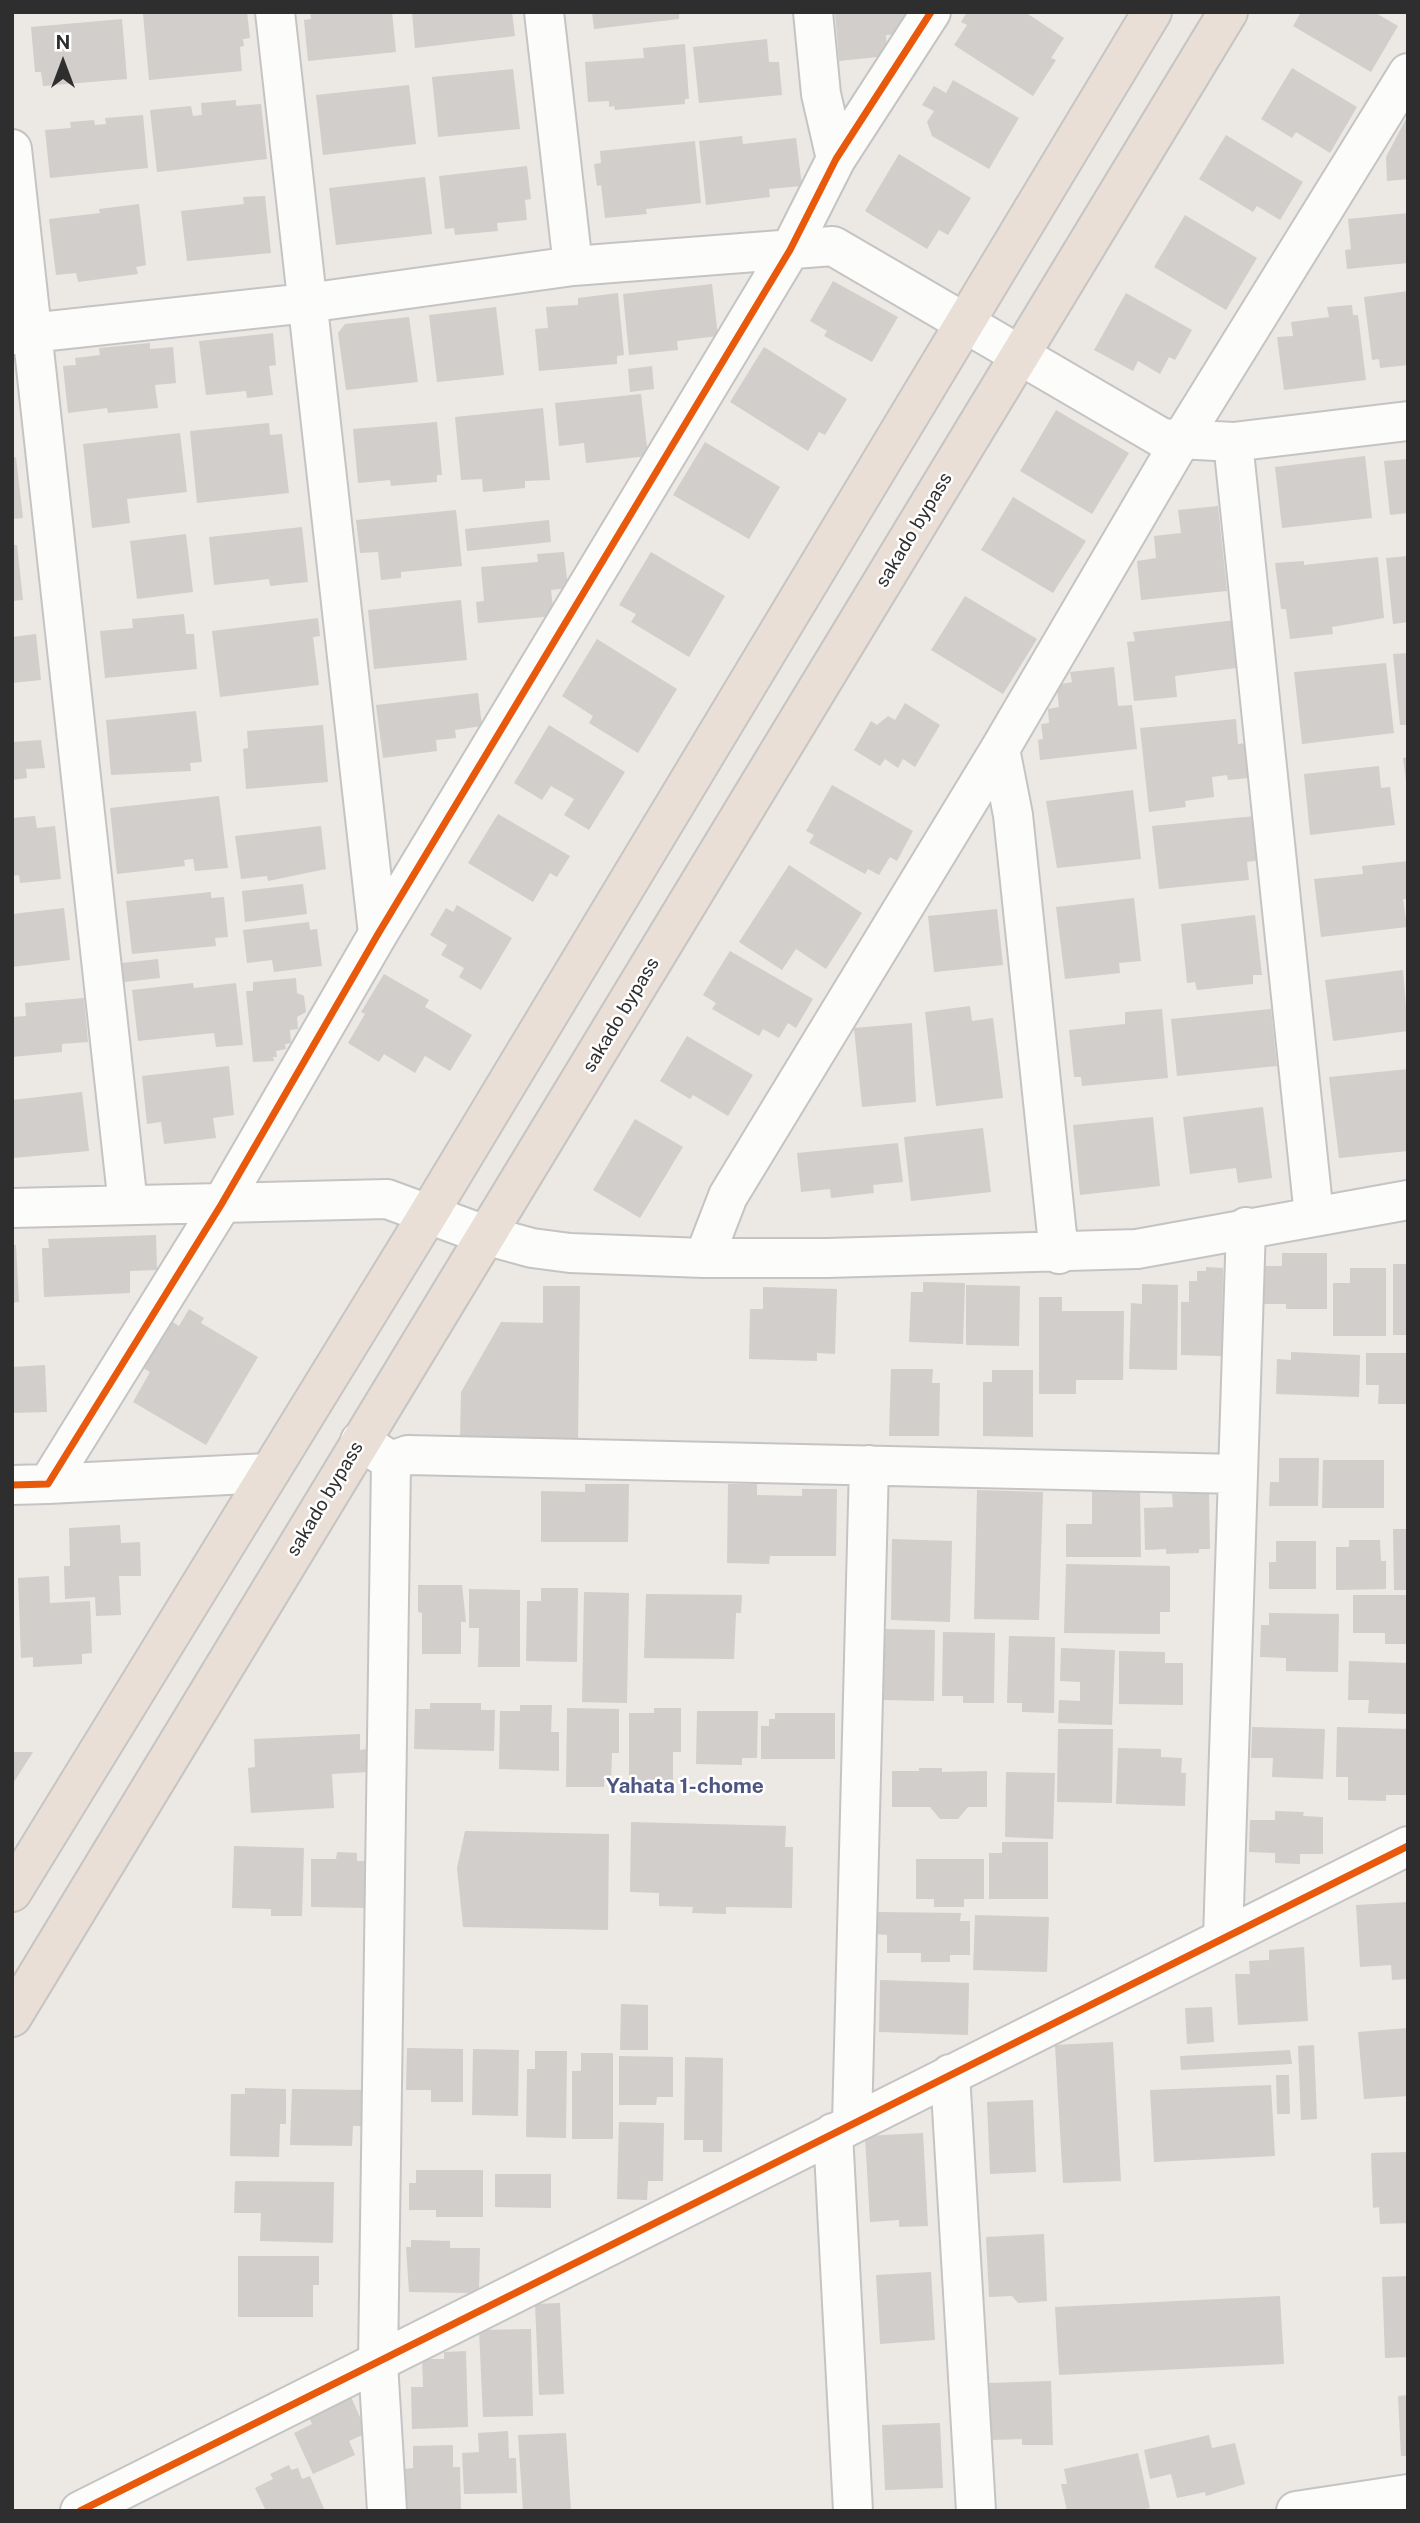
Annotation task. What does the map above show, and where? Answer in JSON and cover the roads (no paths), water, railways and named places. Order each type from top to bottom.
[{"type":"highway","points":[[12,1892],[429,1213],[1152,12]]},
{"type":"highway","name":"sakado bypass","points":[[12,2017],[1228,12]]},
{"type":"street","points":[[275,12],[378,934]]},
{"type":"street","points":[[544,12],[573,266]]},
{"type":"street","points":[[813,12],[821,94],[836,159]]},
{"type":"street","points":[[30,1484],[221,1205],[378,934],[790,250],[836,159],[931,12]]},
{"type":"street","points":[[704,1258],[728,1196],[1000,749],[1181,440],[1408,73]]},
{"type":"street","points":[[12,149],[22,333],[128,1205]]},
{"type":"street","points":[[22,333],[307,303],[573,266],[833,246],[1162,438],[1233,442],[1408,421]]},
{"type":"street","points":[[1233,442],[1314,1216]]},
{"type":"street","points":[[1000,749],[1013,815],[1059,1254]]},
{"type":"street","points":[[12,1208],[387,1199],[488,1236],[532,1248],[570,1253],[704,1258],[1059,1254],[1137,1249],[1246,1227],[1408,1200]]},
{"type":"street","points":[[1223,1938],[1246,1227]]},
{"type":"street","points":[[360,1441],[391,1461]]},
{"type":"street","points":[[391,1461],[408,1455],[1238,1474]]},
{"type":"street","points":[[387,2511],[379,2363],[391,1461]]},
{"type":"street","points":[[853,2511],[843,2128],[869,1465]]},
{"type":"street","points":[[30,1484],[268,1473]]},
{"type":"street","points":[[80,2511],[1408,1846]]},
{"type":"street","points":[[950,2074],[976,2511]]},
{"type":"street","points":[[1296,2511],[1408,2494]]},
{"type":"district","name":"Yahata 1-chome","points":[[685,1787]]}]
